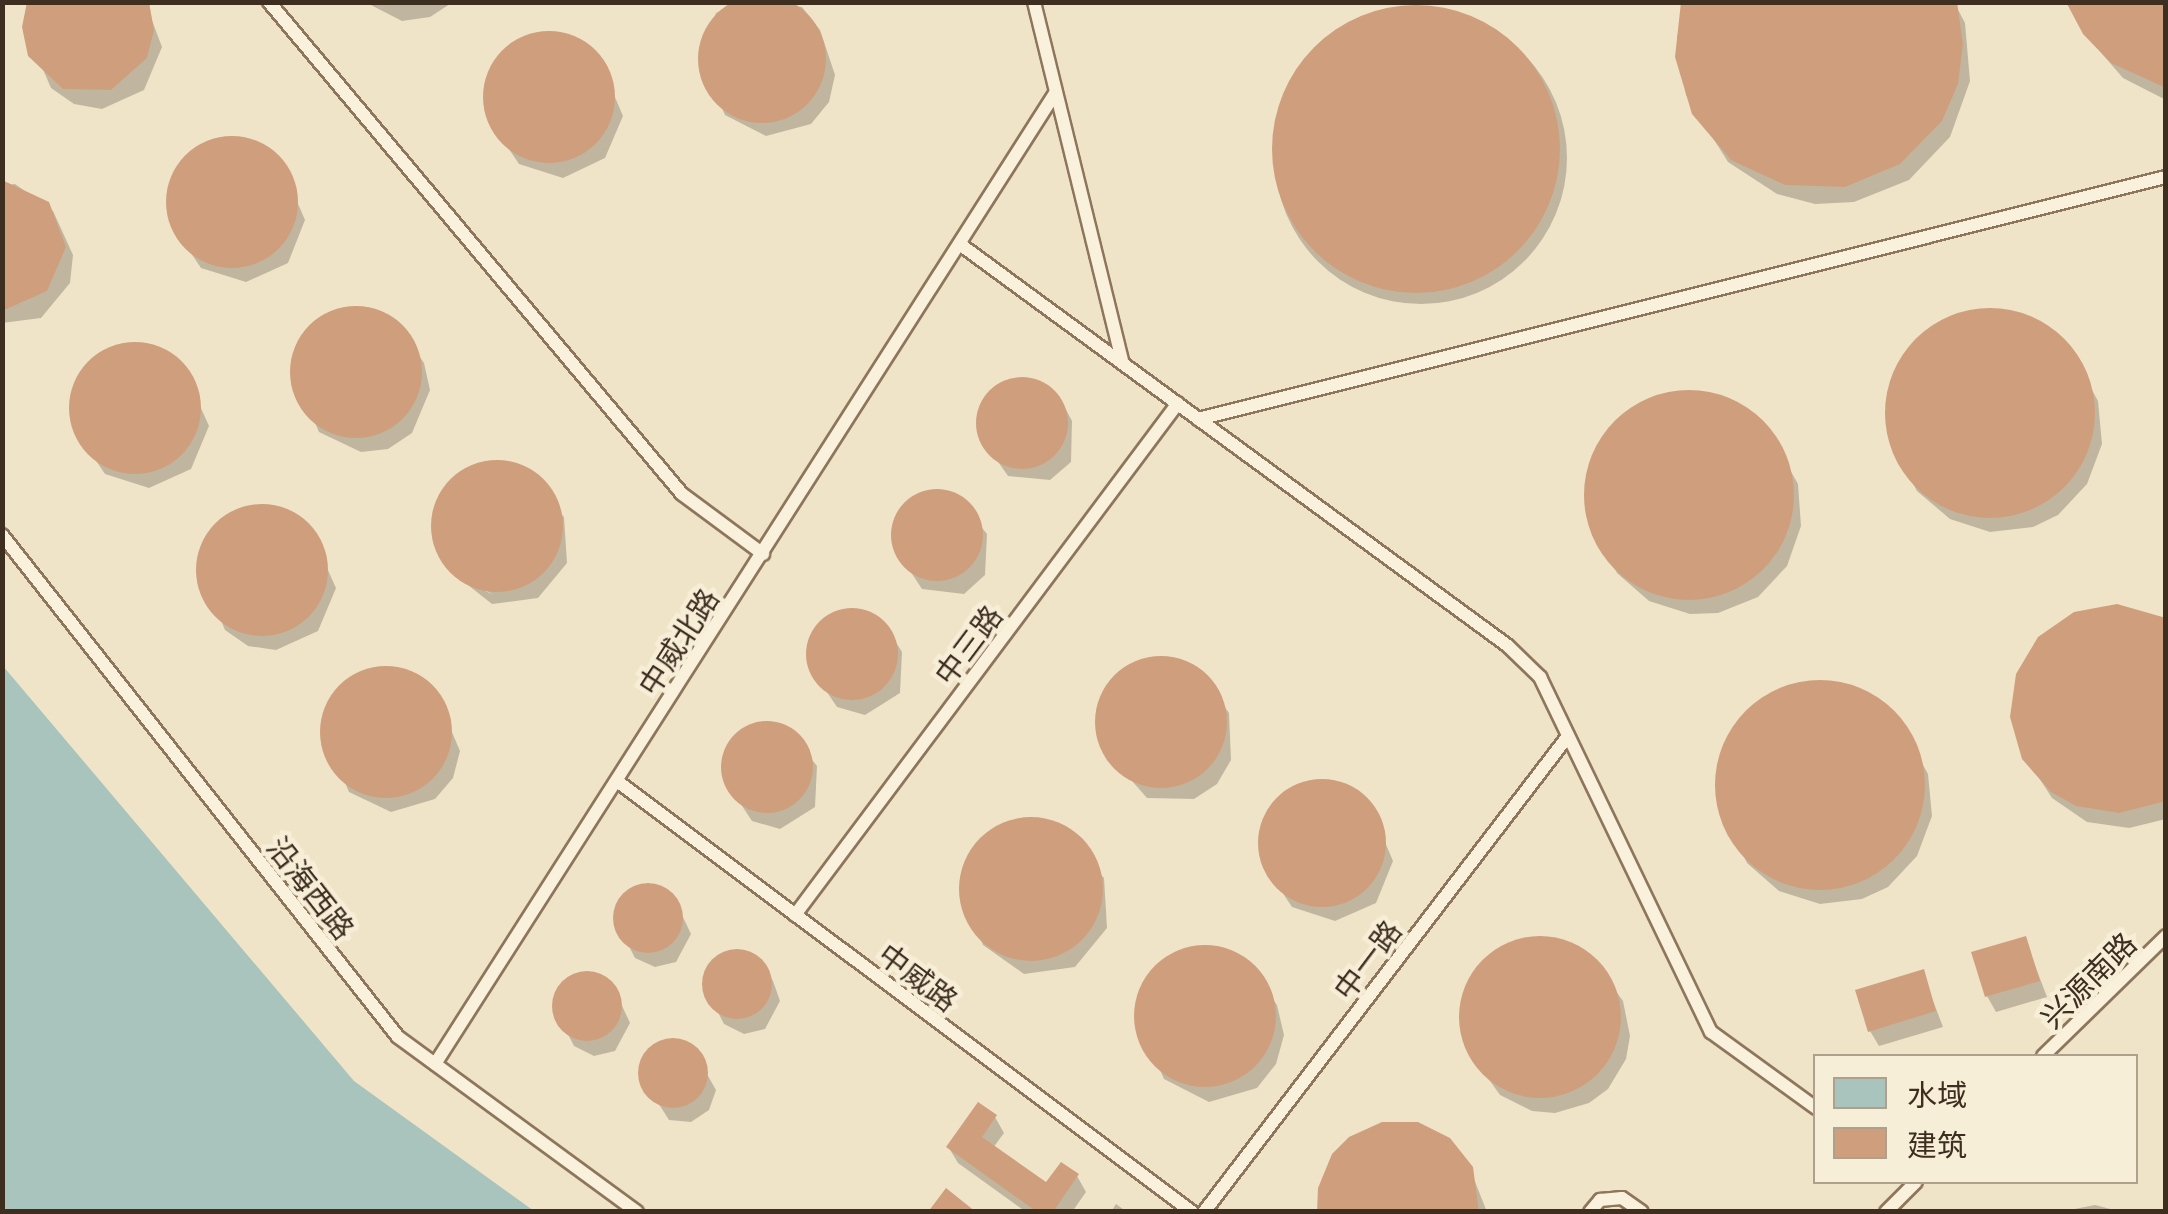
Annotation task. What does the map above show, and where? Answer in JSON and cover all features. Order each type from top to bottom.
[{"type":"lane","points":[[269,2],[682,494],[763,554]]},
{"type":"lane","points":[[1034,2],[1123,363]]},
{"type":"lane","name":"中威北路","points":[[435,1064],[962,245],[1056,92]]},
{"type":"lane","points":[[1198,418],[2166,177]]},
{"type":"lane","points":[[962,245],[1508,646],[1540,677],[1711,1032],[1813,1106]]},
{"type":"lane","name":"中三路","points":[[796,914],[1178,403]]},
{"type":"lane","name":"沿海西路","points":[[2,534],[398,1038],[637,1212]]},
{"type":"lane","name":"中一路","points":[[1204,1212],[1568,736]]},
{"type":"lane","name":"中威路","points":[[617,781],[1192,1212]]},
{"type":"lane","name":"兴源南路","points":[[2045,1054],[2166,936]]},
{"type":"lane","points":[[1886,1212],[1914,1184]]},
{"type":"lane","points":[[1590,1212],[1600,1200],[1622,1198],[1642,1212]]},
{"type":"water","points":[[3,666],[354,1081],[534,1211],[3,1211]]},
{"type":"building","points":[[740,-1],[784,-1],[798,6],[815,23],[825,46],[825,72],[815,95],[798,112],[775,122],[749,122],[726,112],[709,95],[699,72],[699,46],[709,23],[726,6]]},
{"type":"building","points":[[27,2],[149,2],[154,30],[147,58],[111,90],[63,89],[28,56],[22,27]]},
{"type":"building","points":[[1681,2],[1957,2],[1963,44],[1958,84],[1942,121],[1900,164],[1845,187],[1785,185],[1731,160],[1692,114],[1675,57]]},
{"type":"building","points":[[2066,2],[2166,2],[2166,88],[2111,63],[2083,34]]},
{"type":"building","points":[[1416,5],[1471,16],[1518,47],[1549,94],[1560,149],[1549,204],[1518,251],[1471,282],[1416,293],[1361,282],[1314,251],[1283,204],[1272,149],[1283,94],[1314,47],[1361,16]]},
{"type":"building","points":[[549,31],[574,36],[595,51],[610,72],[615,97],[610,122],[595,143],[574,158],[549,163],[524,158],[503,143],[488,122],[483,97],[488,72],[503,51],[524,36]]},
{"type":"building","points":[[232,136],[257,141],[278,156],[293,177],[298,202],[293,227],[278,248],[257,263],[232,268],[207,263],[186,248],[171,227],[166,202],[171,177],[186,156],[207,141]]},
{"type":"building","points":[[2,180],[49,202],[66,247],[47,291],[2,311]]},
{"type":"building","points":[[356,306],[381,311],[402,326],[417,347],[422,372],[417,397],[402,418],[381,433],[356,438],[331,433],[310,418],[295,397],[290,372],[295,347],[310,326],[331,311]]},
{"type":"building","points":[[1990,308],[2030,316],[2064,339],[2087,373],[2095,413],[2087,453],[2064,487],[2030,510],[1990,518],[1950,510],[1916,487],[1893,453],[1885,413],[1893,373],[1916,339],[1950,316]]},
{"type":"building","points":[[135,342],[160,347],[181,362],[196,383],[201,408],[196,433],[181,454],[160,469],[135,474],[110,469],[89,454],[74,433],[69,408],[74,383],[89,362],[110,347]]},
{"type":"building","points":[[1022,377],[1040,380],[1055,390],[1065,405],[1065,441],[1055,456],[1040,466],[1022,469],[1004,466],[989,456],[979,441],[976,423],[979,405],[989,390],[1004,380]]},
{"type":"building","points":[[1689,390],[1729,398],[1763,421],[1786,455],[1794,495],[1786,535],[1763,569],[1729,592],[1689,600],[1649,592],[1615,569],[1592,535],[1584,495],[1592,455],[1615,421],[1649,398]]},
{"type":"building","points":[[497,460],[522,465],[543,480],[558,501],[563,526],[558,551],[543,572],[522,587],[497,592],[472,587],[451,572],[436,551],[431,526],[436,501],[451,480],[472,465]]},
{"type":"building","points":[[937,489],[955,492],[970,502],[980,517],[980,553],[970,568],[955,578],[937,581],[919,578],[904,568],[894,553],[891,535],[894,517],[904,502],[919,492]]},
{"type":"building","points":[[262,504],[287,509],[308,524],[323,545],[328,570],[323,595],[308,616],[287,631],[262,636],[237,631],[216,616],[201,595],[196,570],[201,545],[216,524],[237,509]]},
{"type":"building","points":[[2117,604],[2166,618],[2166,801],[2119,813],[2076,806],[2051,792],[2022,759],[2010,717],[2016,674],[2038,637],[2074,612]]},
{"type":"building","points":[[852,608],[870,611],[885,621],[895,636],[895,672],[885,687],[870,697],[852,700],[834,697],[819,687],[809,672],[806,654],[809,636],[819,621],[834,611]]},
{"type":"building","points":[[1161,656],[1186,661],[1207,676],[1222,697],[1227,722],[1222,747],[1207,768],[1186,783],[1161,788],[1136,783],[1115,768],[1100,747],[1095,722],[1100,697],[1115,676],[1136,661]]},
{"type":"building","points":[[386,666],[411,671],[432,686],[447,707],[452,732],[447,757],[432,778],[411,793],[386,798],[361,793],[340,778],[325,757],[320,732],[325,707],[340,686],[361,671]]},
{"type":"building","points":[[1820,680],[1860,688],[1894,711],[1917,745],[1925,785],[1917,825],[1894,859],[1860,882],[1820,890],[1780,882],[1746,859],[1723,825],[1715,785],[1723,745],[1746,711],[1780,688]]},
{"type":"building","points":[[767,721],[785,724],[800,734],[810,749],[810,785],[800,800],[785,810],[767,813],[749,810],[734,800],[724,785],[721,767],[724,749],[734,734],[749,724]]},
{"type":"building","points":[[1322,779],[1346,784],[1367,798],[1381,819],[1386,843],[1381,867],[1367,888],[1346,902],[1322,907],[1298,902],[1277,888],[1263,867],[1258,843],[1263,819],[1277,798],[1298,784]]},
{"type":"building","points":[[1031,817],[1058,823],[1082,838],[1097,862],[1103,889],[1097,916],[1082,940],[1058,955],[1031,961],[1004,955],[980,940],[965,916],[959,889],[965,862],[980,838],[1004,823]]},
{"type":"building","points":[[648,883],[673,893],[683,918],[673,943],[648,953],[623,943],[613,918],[623,893]]},
{"type":"building","points":[[1540,936],[1571,942],[1598,959],[1615,986],[1621,1017],[1615,1048],[1598,1075],[1571,1092],[1540,1098],[1509,1092],[1482,1075],[1465,1048],[1459,1017],[1465,986],[1482,959],[1509,942]]},
{"type":"building","points":[[2026,936],[2040,981],[1985,997],[1971,952]]},
{"type":"building","points":[[1205,945],[1232,951],[1255,966],[1270,989],[1276,1016],[1270,1043],[1255,1066],[1232,1081],[1205,1087],[1178,1081],[1155,1066],[1140,1043],[1134,1016],[1140,989],[1155,966],[1178,951]]},
{"type":"building","points":[[737,949],[762,959],[772,984],[762,1009],[737,1019],[712,1009],[702,984],[712,959]]},
{"type":"building","points":[[1924,969],[1936,1011],[1868,1032],[1855,990]]},
{"type":"building","points":[[587,971],[612,981],[622,1006],[612,1031],[587,1041],[562,1031],[552,1006],[562,981]]},
{"type":"building","points":[[673,1038],[698,1048],[708,1073],[698,1098],[673,1108],[648,1098],[638,1073],[648,1048]]},
{"type":"building","points":[[978,1102],[997,1115],[982,1137],[1046,1182],[1061,1162],[1079,1174],[1053,1212],[1037,1212],[946,1147]]},
{"type":"building","points":[[1382,1122],[1418,1122],[1450,1138],[1473,1167],[1479,1212],[1317,1212],[1318,1188],[1332,1154],[1349,1137]]},
{"type":"building","points":[[946,1188],[976,1212],[928,1212]]}]
